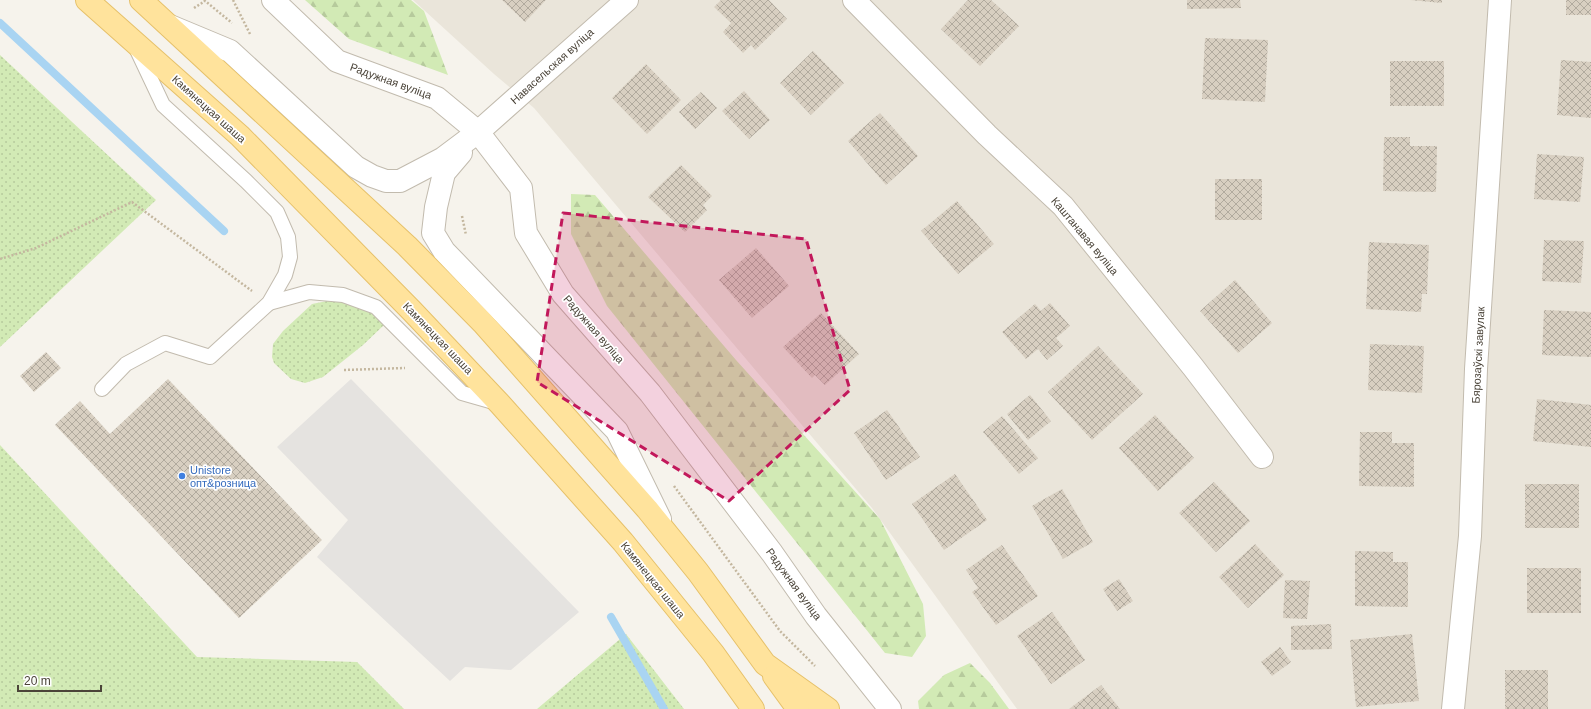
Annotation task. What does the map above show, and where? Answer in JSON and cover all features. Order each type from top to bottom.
[{"type":"main road","name":"Камянецкая шаша","points":[[87,0],[240,136],[412,311],[500,404],[623,542],[713,653],[753,709]]},
{"type":"main road","points":[[141,0],[407,246],[483,323],[667,533],[698,572],[798,709]]},
{"type":"main road","points":[[765,664],[828,709]]},
{"type":"street","name":"Радужная вуліца","points":[[273,0],[338,61],[437,98],[478,132],[521,188],[526,233],[563,294],[650,394],[767,547],[816,616],[890,709]]},
{"type":"street","name":"Навасельская вуліца","points":[[478,132],[627,0]]},
{"type":"street","name":"Каштанавая вуліца","points":[[854,0],[987,135],[1063,206],[1193,367],[1262,457]]},
{"type":"street","name":"Бярозаўскі завулак","points":[[1453,709],[1470,536],[1476,369],[1500,0]]},
{"type":"street","points":[[167,25],[230,50],[356,166],[372,176],[386,181],[400,181],[442,159],[478,132]]},
{"type":"street","points":[[478,132],[444,174],[436,207],[433,233],[444,251],[617,431],[667,533]]},
{"type":"lane","points":[[102,389],[126,364],[165,343],[210,357],[269,303],[285,275],[290,257],[288,237],[277,212],[246,181],[163,105],[133,41]]},
{"type":"lane","points":[[269,303],[309,292],[343,295],[376,307],[462,393],[500,404]]},
{"type":"path","points":[[204,0],[235,26]]},
{"type":"path","points":[[248,36],[254,41]]},
{"type":"path","points":[[0,259],[36,248],[132,202],[269,303]]},
{"type":"path","points":[[344,370],[407,368]]},
{"type":"highlighted area","points":[[563,213],[806,239],[850,390],[729,501],[537,382]]},
{"type":"shaded area","points":[[413,0],[1591,0],[1591,709],[1017,709],[872,508],[534,108],[494,74]]},
{"type":"shaded area","points":[[351,379],[579,612],[511,670],[465,667],[450,681],[317,557],[348,520],[277,447]]},
{"type":"green space","points":[[305,0],[411,0],[424,11],[448,75],[349,39]]},
{"type":"green space","points":[[0,55],[156,200],[0,347]]},
{"type":"green space","points":[[571,194],[595,195],[736,360],[880,519],[923,604],[926,636],[912,657],[885,653],[607,306],[571,234]]},
{"type":"green space","points":[[332,300],[365,307],[384,325],[363,345],[323,377],[305,383],[291,379],[274,363],[272,357],[273,344],[283,331],[312,304]]},
{"type":"green space","points":[[0,445],[197,657],[357,662],[404,709],[0,709]]},
{"type":"green space","points":[[626,634],[684,709],[537,709]]},
{"type":"green space","points":[[970,663],[990,683],[1009,709],[919,709],[918,701],[944,675]]},
{"type":"building","points":[[502,0],[546,0],[525,22]]},
{"type":"building","points":[[721,0],[769,0],[787,19],[755,50],[751,45],[743,53],[723,32],[731,23],[714,7]]},
{"type":"building","points":[[968,0],[991,0],[1019,26],[980,66],[941,29]]},
{"type":"building","points":[[1187,0],[1240,0],[1241,8],[1187,9]]},
{"type":"building","points":[[1410,0],[1442,0],[1442,3]]},
{"type":"building","points":[[1566,0],[1591,0],[1591,15],[1566,15]]},
{"type":"building","points":[[1205,38],[1268,40],[1265,102],[1202,99]]},
{"type":"building","points":[[813,51],[844,83],[811,115],[780,83]]},
{"type":"building","points":[[1561,60],[1591,62],[1591,118],[1557,115]]},
{"type":"building","points":[[1390,61],[1444,61],[1444,106],[1390,106]]},
{"type":"building","points":[[646,64],[681,100],[647,134],[612,98]]},
{"type":"building","points":[[744,91],[770,120],[749,139],[722,111]]},
{"type":"building","points":[[701,92],[717,108],[695,129],[679,112]]},
{"type":"building","points":[[880,113],[918,156],[886,185],[848,141]]},
{"type":"building","points":[[1384,137],[1410,137],[1410,146],[1437,146],[1436,192],[1383,191]]},
{"type":"building","points":[[1537,154],[1584,157],[1580,202],[1534,199]]},
{"type":"building","points":[[681,165],[712,196],[703,205],[707,210],[685,232],[648,197]]},
{"type":"building","points":[[1215,179],[1262,179],[1262,220],[1215,220]]},
{"type":"building","points":[[957,201],[994,244],[958,274],[921,231]]},
{"type":"building","points":[[1544,240],[1584,241],[1581,283],[1542,281]]},
{"type":"building","points":[[1369,242],[1429,245],[1427,294],[1422,294],[1421,312],[1366,309]]},
{"type":"building","points":[[756,248],[789,286],[752,318],[719,280]]},
{"type":"building","points":[[1235,280],[1272,323],[1238,353],[1200,311]]},
{"type":"building","points":[[1050,303],[1070,326],[1056,338],[1063,346],[1047,360],[1038,349],[1026,359],[1002,332],[1035,304],[1041,311]]},
{"type":"building","points":[[1544,310],[1591,312],[1591,357],[1542,355]]},
{"type":"building","points":[[821,313],[859,354],[825,385],[815,375],[812,378],[783,347]]},
{"type":"building","points":[[1370,344],[1424,346],[1422,393],[1368,390]]},
{"type":"building","points":[[1098,346],[1143,394],[1092,440],[1048,392]]},
{"type":"building","points":[[46,352],[61,368],[34,392],[20,376]]},
{"type":"building","name":"Unistore опт&розница","points":[[168,379],[322,540],[239,618],[55,425],[80,401],[110,434]]},
{"type":"building","points":[[1030,395],[1051,421],[1028,440],[1007,414]]},
{"type":"building","points":[[1537,399],[1591,405],[1591,447],[1533,441]]},
{"type":"building","points":[[887,410],[920,457],[886,480],[854,433]]},
{"type":"building","points":[[1155,415],[1194,458],[1158,491],[1119,448]]},
{"type":"building","points":[[1002,416],[1038,458],[1019,474],[983,432]]},
{"type":"building","points":[[1360,432],[1392,432],[1392,443],[1414,443],[1414,487],[1359,486]]},
{"type":"building","points":[[955,474],[987,520],[944,550],[912,504]]},
{"type":"building","points":[[1214,482],[1250,521],[1216,552],[1179,513]]},
{"type":"building","points":[[1525,484],[1579,484],[1579,528],[1525,528]]},
{"type":"building","points":[[1062,489],[1093,542],[1063,559],[1032,506]]},
{"type":"building","points":[[1255,544],[1284,575],[1248,608],[1219,577]]},
{"type":"building","points":[[1002,545],[1038,596],[996,625],[972,592],[978,588],[966,570]]},
{"type":"building","points":[[1355,551],[1393,552],[1393,562],[1408,562],[1408,607],[1355,606]]},
{"type":"building","points":[[1527,568],[1581,568],[1581,613],[1527,613]]},
{"type":"building","points":[[1119,579],[1133,601],[1117,611],[1103,589]]},
{"type":"building","points":[[1285,580],[1310,581],[1307,619],[1283,618]]},
{"type":"building","points":[[1052,612],[1085,660],[1051,684],[1017,636]]},
{"type":"building","points":[[1331,624],[1332,649],[1291,650],[1291,626]]},
{"type":"building","points":[[1412,634],[1419,701],[1356,707],[1350,640]]},
{"type":"building","points":[[1280,647],[1291,662],[1272,676],[1261,662]]},
{"type":"building","points":[[1505,670],[1548,670],[1548,709],[1505,709]]},
{"type":"building","points":[[1101,685],[1120,709],[1069,709]]},
{"type":"waterway","points":[[0,23],[224,231]]},
{"type":"waterway","points":[[611,617],[664,709]]},
{"type":"place","name":"Unistore опт&розница","points":[[182,476]]}]
